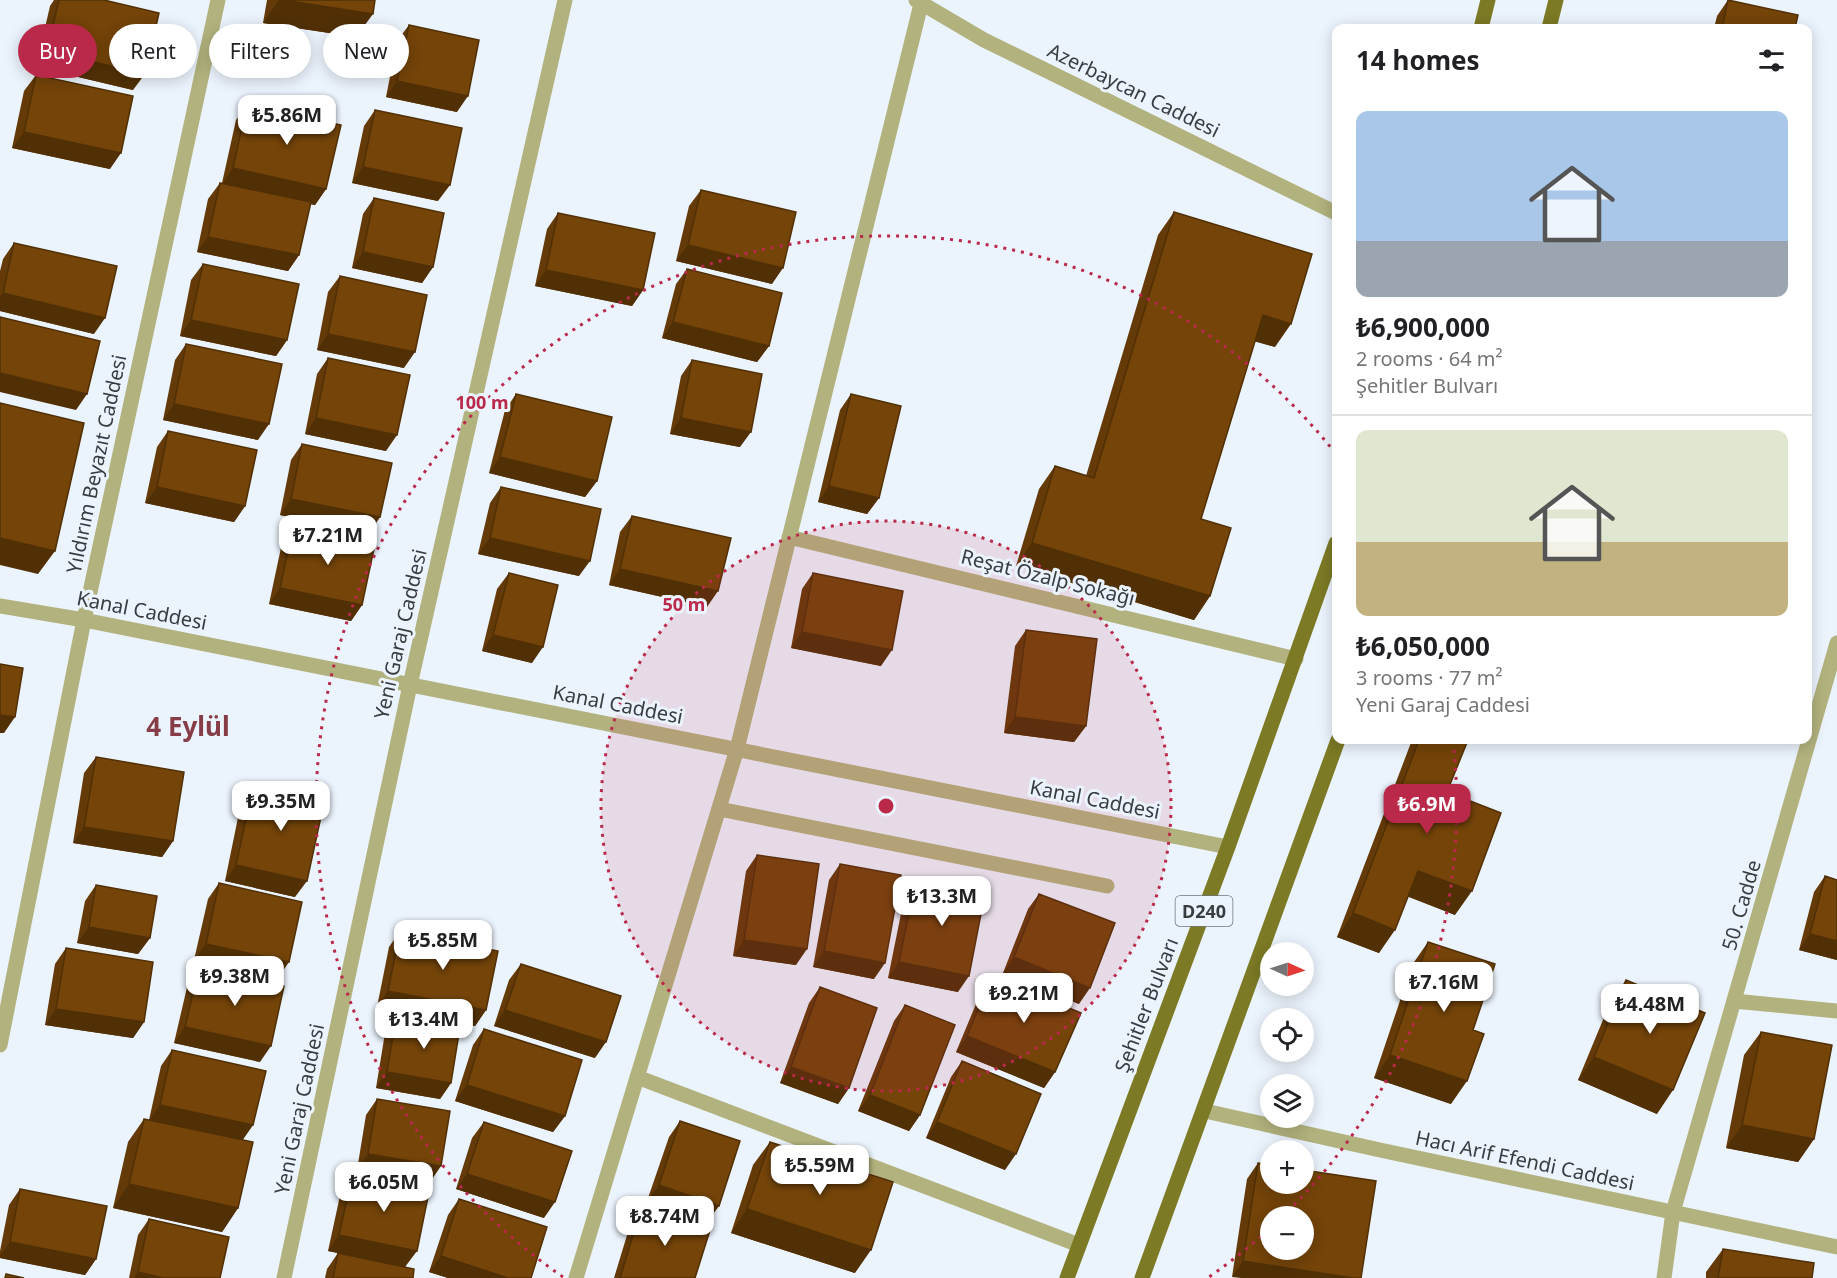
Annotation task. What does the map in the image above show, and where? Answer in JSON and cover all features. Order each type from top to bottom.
[{"type":"main road","points":[[1482,24],[1488,0]]},
{"type":"main road","points":[[1550,24],[1556,0]]},
{"type":"main road","name":"Şehitler Bulvarı","points":[[1067,1278],[1228,847],[1332,554]]},
{"type":"main road","points":[[1143,1278],[1337,744]]},
{"type":"street","name":"Yıldırım Beyazıt Caddesi","points":[[0,1045],[84,620],[218,0]]},
{"type":"street","name":"Yeni Garaj Caddesi","points":[[284,1278],[410,685],[565,0]]},
{"type":"street","name":"Azerbaycan Caddesi","points":[[918,2],[984,40],[1332,211]]},
{"type":"street","points":[[576,1278],[737,749],[918,2]]},
{"type":"street","name":"Reşat Özalp Sokağı","points":[[789,537],[1296,658]]},
{"type":"street","name":"Kanal Caddesi","points":[[0,606],[84,620],[1228,847]]},
{"type":"street","name":"50. Cadde","points":[[1812,718],[1837,643]]},
{"type":"street","name":"50. Cadde","points":[[1664,1278],[1673,1212],[1805,744]]},
{"type":"street","points":[[719,809],[1107,886]]},
{"type":"street","points":[[1734,1001],[1837,1011]]},
{"type":"street","points":[[638,1077],[1079,1245]]},
{"type":"street","name":"Hacı Arif Efendi Caddesi","points":[[1205,1111],[1837,1246]]},
{"type":"building","points":[[59,0],[104,0],[159,13],[156,24],[109,24],[109,66],[97,63],[97,24],[53,24]]},
{"type":"building","points":[[283,0],[375,0],[373,14]]},
{"type":"building","points":[[1728,0],[1798,15],[1796,24],[1723,24]]},
{"type":"building","points":[[409,25],[479,40],[468,96],[397,81],[398,78],[409,78]]},
{"type":"building","points":[[35,78],[50,78],[133,96],[121,153],[24,132]]},
{"type":"building","points":[[247,104],[341,125],[326,189],[233,168]]},
{"type":"building","points":[[375,110],[462,128],[450,185],[363,167]]},
{"type":"building","points":[[220,183],[311,202],[299,255],[208,237]]},
{"type":"building","points":[[701,190],[796,212],[783,268],[688,245]]},
{"type":"building","points":[[374,198],[444,213],[433,267],[363,252]]},
{"type":"building","points":[[1174,212],[1312,254],[1291,324],[1263,315],[1201,519],[1231,528],[1210,596],[1032,543],[1055,466],[1094,478]]},
{"type":"building","points":[[558,213],[655,233],[643,290],[546,270]]},
{"type":"building","points":[[14,243],[117,266],[105,318],[3,293]]},
{"type":"building","points":[[203,264],[299,284],[287,340],[191,320]]},
{"type":"building","points":[[687,269],[782,293],[769,346],[673,322]]},
{"type":"building","points":[[340,276],[427,295],[415,352],[328,334]]},
{"type":"building","points":[[0,317],[100,341],[87,394],[0,373]]},
{"type":"building","points":[[186,344],[282,364],[269,424],[174,404]]},
{"type":"building","points":[[328,358],[410,375],[397,435],[316,418]]},
{"type":"building","points":[[692,360],[762,374],[751,432],[681,418]]},
{"type":"building","points":[[516,394],[612,417],[597,481],[500,457]]},
{"type":"building","points":[[851,394],[901,406],[879,498],[829,486]]},
{"type":"building","points":[[0,403],[84,423],[55,551],[0,538]]},
{"type":"building","points":[[168,431],[257,450],[245,506],[157,487]]},
{"type":"building","points":[[302,444],[392,463],[380,517],[291,499]]},
{"type":"building","points":[[501,487],[601,509],[590,561],[490,538]]},
{"type":"building","points":[[632,516],[731,538],[718,591],[620,569]]},
{"type":"building","points":[[293,527],[375,544],[362,605],[280,588]]},
{"type":"building","points":[[509,573],[558,585],[543,647],[493,635]]},
{"type":"building","points":[[813,573],[903,591],[892,650],[802,632]]},
{"type":"building","points":[[1026,630],[1097,639],[1086,726],[1015,717]]},
{"type":"building","points":[[0,664],[23,668],[15,717],[0,715]]},
{"type":"building","points":[[1417,744],[1466,744],[1447,792],[1501,813],[1472,891],[1418,871],[1395,930],[1353,913]]},
{"type":"building","points":[[96,757],[184,772],[173,841],[84,827]]},
{"type":"building","points":[[254,782],[325,798],[307,881],[236,865]]},
{"type":"building","points":[[757,855],[819,864],[807,949],[744,940]]},
{"type":"building","points":[[840,864],[901,875],[885,963],[824,951]]},
{"type":"building","points":[[1825,876],[1837,880],[1837,941],[1810,934]]},
{"type":"building","points":[[916,878],[985,893],[969,976],[899,962]]},
{"type":"building","points":[[219,883],[302,902],[289,962],[206,944]]},
{"type":"building","points":[[96,885],[157,896],[150,938],[89,927]]},
{"type":"building","points":[[1039,894],[1115,923],[1090,988],[1014,957]]},
{"type":"building","points":[[400,931],[498,951],[486,1010],[388,991]]},
{"type":"building","points":[[1428,942],[1495,964],[1473,1030],[1484,1034],[1467,1081],[1390,1055]]},
{"type":"building","points":[[66,948],[153,962],[144,1022],[56,1009]]},
{"type":"building","points":[[521,964],[621,996],[606,1042],[505,1010]]},
{"type":"building","points":[[199,967],[284,986],[271,1046],[185,1027]]},
{"type":"building","points":[[992,976],[1081,1013],[1055,1072],[967,1036]]},
{"type":"building","points":[[1626,980],[1705,1013],[1673,1090],[1594,1057]]},
{"type":"building","points":[[820,987],[877,1008],[849,1088],[791,1067]]},
{"type":"building","points":[[905,1005],[955,1025],[920,1115],[870,1095]]},
{"type":"building","points":[[396,1017],[460,1027],[451,1083],[387,1072]]},
{"type":"building","points":[[484,1029],[582,1060],[565,1116],[467,1085]]},
{"type":"building","points":[[1761,1032],[1832,1045],[1814,1139],[1742,1125]]},
{"type":"building","points":[[172,1050],[266,1071],[253,1125],[160,1105]]},
{"type":"building","points":[[962,1061],[1041,1094],[1016,1154],[937,1122]]},
{"type":"building","points":[[377,1099],[450,1111],[441,1166],[368,1154]]},
{"type":"building","points":[[144,1119],[253,1142],[238,1208],[129,1184]]},
{"type":"building","points":[[680,1121],[740,1141],[719,1206],[659,1185]]},
{"type":"building","points":[[484,1122],[572,1151],[555,1202],[467,1174]]},
{"type":"building","points":[[770,1142],[893,1182],[871,1250],[747,1209]]},
{"type":"building","points":[[1258,1163],[1260,1163],[1260,1194],[1314,1194],[1314,1172],[1376,1181],[1361,1278],[1243,1261]]},
{"type":"building","points":[[352,1175],[429,1192],[417,1251],[339,1235]]},
{"type":"building","points":[[20,1189],[107,1206],[96,1259],[10,1242]]},
{"type":"building","points":[[459,1199],[547,1227],[531,1278],[508,1278],[441,1256]]},
{"type":"building","points":[[642,1206],[711,1227],[695,1278],[620,1278]]},
{"type":"building","points":[[149,1219],[229,1237],[220,1278],[163,1278],[138,1272]]},
{"type":"building","points":[[1723,1249],[1814,1263],[1812,1278],[1718,1278]]},
{"type":"building","points":[[338,1253],[414,1269],[413,1278],[333,1278]]},
{"type":"building","points":[[6,1274],[24,1278],[5,1278]]},
{"type":"district","name":"4 Eylül","points":[[188,726]]}]
